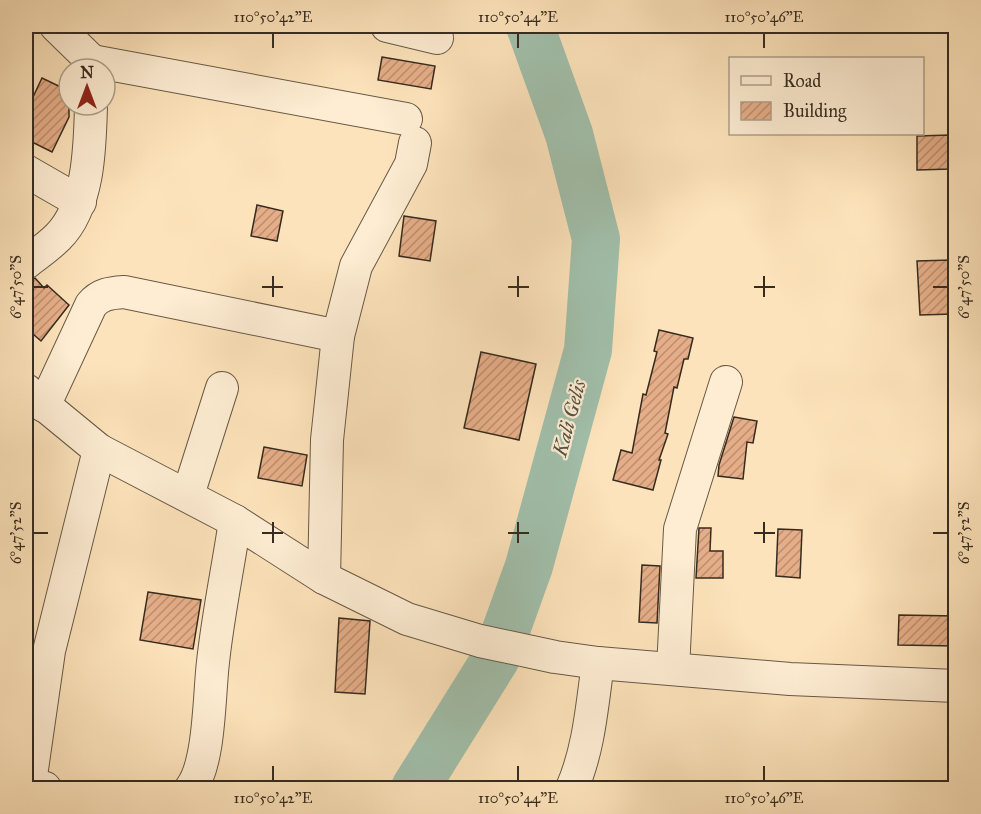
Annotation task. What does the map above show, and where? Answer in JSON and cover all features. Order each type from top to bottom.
[{"type":"street","points":[[56,26],[85,57]]},
{"type":"street","points":[[387,26],[437,38]]},
{"type":"street","points":[[117,70],[410,131],[411,164],[356,266],[338,336],[327,440],[324,578]]},
{"type":"street","points":[[26,263],[59,236],[80,202],[87,164],[90,117]]},
{"type":"street","points":[[26,171],[80,202]]},
{"type":"street","points":[[338,336],[124,292],[108,293],[97,298],[92,305],[35,398],[99,450],[235,521],[324,578],[407,619],[480,641],[555,657],[598,663],[790,679],[956,686]]},
{"type":"street","points":[[673,669],[680,529],[726,382]]},
{"type":"street","points":[[188,495],[222,388]]},
{"type":"street","points":[[34,787],[49,651],[99,450]]},
{"type":"street","points":[[191,789],[198,775],[204,752],[213,661],[235,521]]},
{"type":"street","points":[[572,789],[581,768],[587,744],[598,663]]},
{"type":"building","points":[[382,57],[435,66],[431,89],[378,80]]},
{"type":"building","points":[[42,78],[57,85],[57,117],[69,117],[52,152],[26,139],[26,112]]},
{"type":"building","points":[[950,135],[951,169],[917,170],[917,136]]},
{"type":"building","points":[[257,205],[283,211],[277,241],[251,236]]},
{"type":"building","points":[[404,216],[436,221],[430,261],[399,256]]},
{"type":"building","points":[[951,260],[953,314],[920,315],[917,261]]},
{"type":"building","points":[[35,278],[44,288],[47,285],[69,305],[41,341],[26,328],[26,281]]},
{"type":"building","points":[[659,330],[693,338],[688,359],[684,359],[677,388],[674,387],[665,433],[668,434],[659,460],[661,460],[653,490],[613,480],[621,450],[632,453],[643,394],[646,395],[657,352],[654,351]]},
{"type":"building","points":[[481,352],[536,364],[519,440],[464,428]]},
{"type":"building","points":[[734,417],[757,421],[753,443],[747,442],[743,479],[718,476],[719,465]]},
{"type":"building","points":[[264,447],[307,455],[302,486],[258,478]]},
{"type":"building","points":[[699,528],[711,528],[710,551],[723,551],[723,578],[696,578]]},
{"type":"building","points":[[778,529],[802,530],[800,578],[776,576]]},
{"type":"building","points":[[642,565],[660,566],[657,623],[639,622]]},
{"type":"building","points":[[148,592],[201,600],[193,649],[140,640]]},
{"type":"building","points":[[899,615],[956,616],[956,646],[898,645]]},
{"type":"building","points":[[339,618],[370,621],[365,694],[335,692]]},
{"type":"waterway","name":"Kali Gelis","points":[[415,788],[496,658],[529,566],[588,350],[596,239],[569,134],[530,26]]}]
